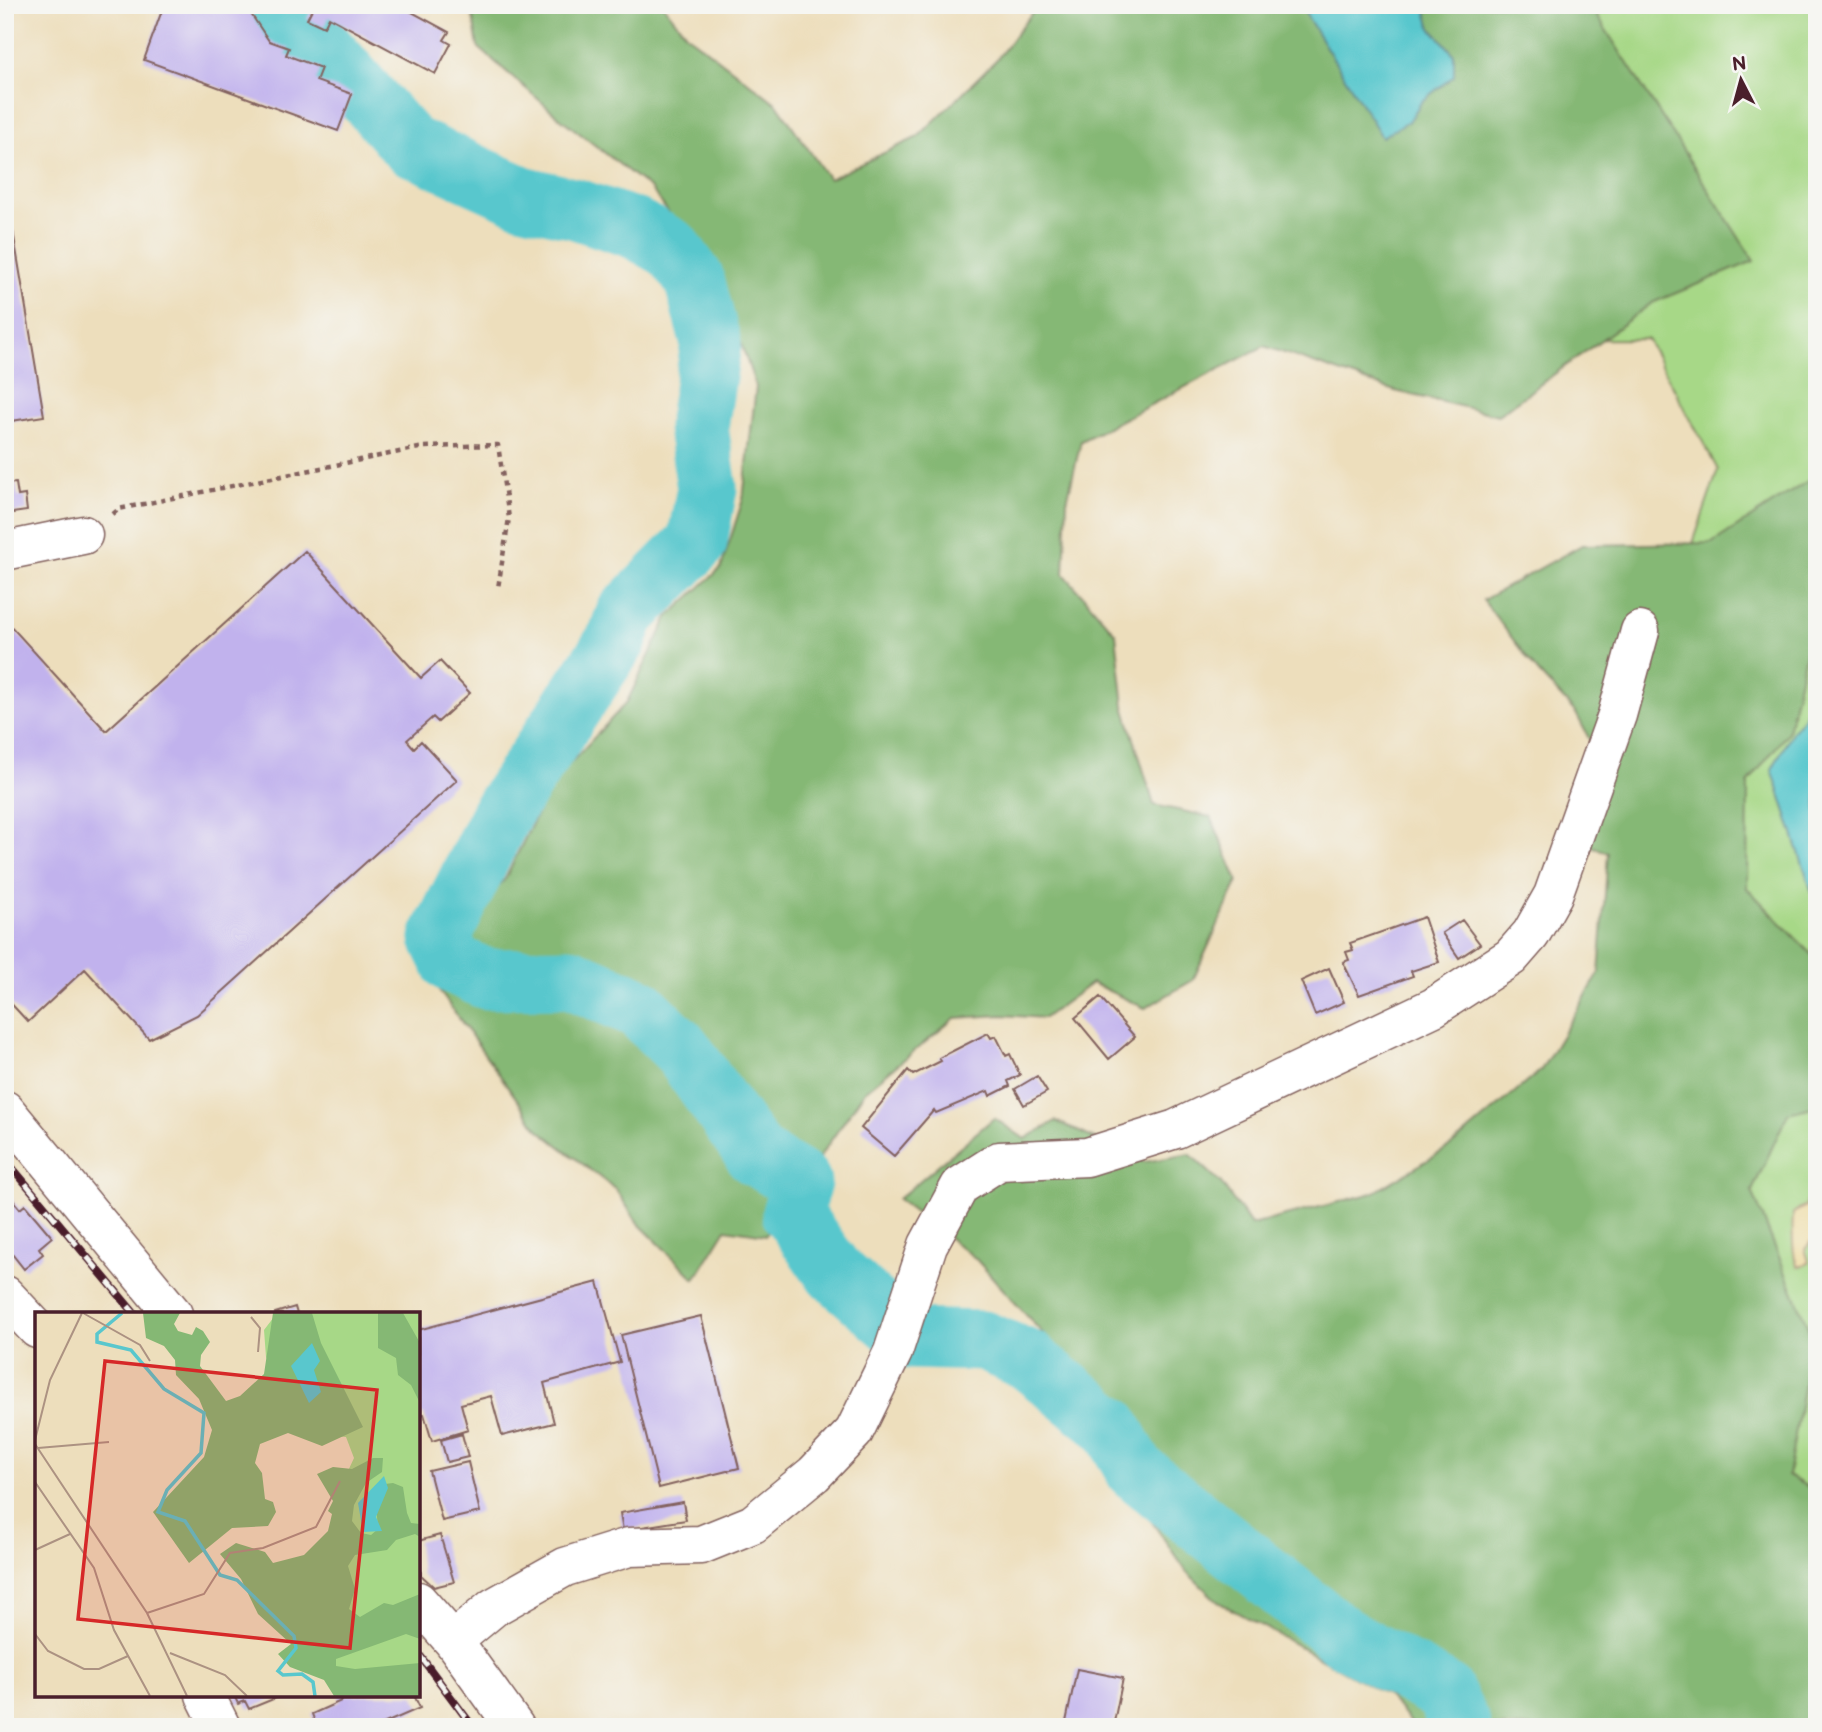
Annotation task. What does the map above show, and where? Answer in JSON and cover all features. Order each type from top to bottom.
[{"type":"street","points":[[5,551],[83,535]]},
{"type":"street","points":[[453,1642],[494,1608],[565,1567],[629,1548],[701,1545],[753,1524],[814,1474],[854,1432],[893,1352],[928,1245],[960,1186],[999,1161],[1087,1157],[1176,1129],[1434,1007],[1511,957],[1531,934],[1553,895],[1617,715],[1640,631]]},
{"type":"street","points":[[5,1110],[171,1312]]},
{"type":"street","points":[[5,1295],[35,1327]]},
{"type":"street","points":[[420,1603],[453,1642],[515,1727]]},
{"type":"street","points":[[206,1697],[221,1727]]},
{"type":"path","points":[[83,535],[119,509],[424,447],[498,445],[509,518],[498,588]]},
{"type":"green space","points":[[471,5],[663,5],[687,35],[777,104],[829,179],[918,137],[997,59],[1038,5],[1590,5],[1754,261],[1652,303],[1498,415],[1395,391],[1264,346],[1081,441],[1067,501],[1064,574],[1116,634],[1124,706],[1154,805],[1211,817],[1238,881],[1193,980],[1145,1008],[1092,983],[1044,1018],[1002,1015],[955,1018],[865,1091],[766,1235],[726,1229],[695,1279],[638,1223],[616,1190],[539,1130],[423,968],[505,879],[552,783],[627,702],[668,617],[721,568],[743,499],[756,387],[720,282],[651,189],[560,118],[478,47]]},
{"type":"green space","points":[[1153,5],[1817,5],[1817,1727],[1678,999],[1625,743],[1718,470],[1647,339],[1447,340]]},
{"type":"green space","points":[[1817,475],[1817,623],[1811,628],[1788,732],[1748,783],[1747,888],[1817,960],[1817,1106],[1788,1113],[1752,1191],[1812,1337],[1788,1476],[1817,1492],[1817,1727],[1414,1727],[1387,1695],[1218,1602],[1187,1572],[1108,1459],[1055,1347],[975,1258],[898,1199],[994,1118],[1025,1139],[1056,1121],[1144,1162],[1190,1154],[1221,1183],[1251,1225],[1373,1193],[1451,1146],[1541,1070],[1599,974],[1608,853],[1579,841],[1607,774],[1576,713],[1538,672],[1483,600],[1582,545],[1712,543]]},
{"type":"sand","points":[[1817,1173],[1817,1234],[1805,1249],[1809,1262],[1798,1267],[1794,1249],[1793,1213],[1806,1206],[1811,1182]]},
{"type":"water","points":[[1300,5],[1424,5],[1431,28],[1454,54],[1454,76],[1422,101],[1410,120],[1382,137]]},
{"type":"water","points":[[1817,682],[1817,908],[1772,769],[1792,732],[1804,717]]},
{"type":"building","points":[[164,5],[245,5],[269,41],[289,48],[286,55],[321,68],[316,81],[352,94],[338,131],[144,60]]},
{"type":"building","points":[[314,5],[399,5],[449,32],[444,40],[451,44],[435,74],[329,17],[324,27],[307,19]]},
{"type":"building","points":[[5,183],[44,416],[5,422]]},
{"type":"building","points":[[16,483],[18,496],[25,495],[27,511],[5,514],[5,484]]},
{"type":"building","points":[[305,551],[421,678],[440,661],[470,693],[438,722],[433,717],[407,740],[414,748],[421,741],[457,780],[197,1015],[149,1039],[85,969],[28,1022],[5,997],[5,627],[9,624],[106,731]]},
{"type":"building","points":[[1424,917],[1439,962],[1411,971],[1413,976],[1359,995],[1343,962],[1349,960],[1346,952],[1353,950],[1350,943]]},
{"type":"building","points":[[1462,920],[1480,944],[1459,958],[1442,933]]},
{"type":"building","points":[[1329,968],[1344,1002],[1315,1015],[1301,981]]},
{"type":"building","points":[[1100,997],[1135,1037],[1109,1059],[1075,1018]]},
{"type":"building","points":[[988,1033],[991,1038],[996,1036],[1006,1056],[1010,1054],[1020,1075],[1008,1081],[1010,1086],[990,1096],[988,1091],[936,1113],[934,1110],[894,1156],[861,1128],[908,1070],[913,1075],[941,1061],[939,1058]]},
{"type":"building","points":[[1037,1076],[1047,1092],[1024,1105],[1015,1089]]},
{"type":"building","points":[[5,1190],[14,1201],[5,1208]]},
{"type":"building","points":[[15,1203],[20,1209],[25,1205],[52,1237],[39,1248],[43,1254],[24,1269],[5,1245],[5,1211]]},
{"type":"building","points":[[598,1282],[620,1362],[544,1383],[554,1423],[502,1436],[491,1396],[461,1404],[468,1430],[432,1441],[424,1414],[420,1415],[420,1329]]},
{"type":"building","points":[[295,1307],[296,1312],[278,1312]]},
{"type":"building","points":[[701,1316],[739,1468],[659,1488],[621,1335]]},
{"type":"building","points":[[462,1434],[468,1457],[447,1462],[441,1440]]},
{"type":"building","points":[[468,1462],[480,1512],[442,1521],[429,1471]]},
{"type":"building","points":[[683,1502],[686,1520],[623,1530],[620,1513]]},
{"type":"building","points":[[440,1535],[454,1582],[434,1587],[421,1575],[420,1540]]},
{"type":"building","points":[[1077,1669],[1123,1678],[1113,1727],[1065,1727]]},
{"type":"building","points":[[235,1697],[278,1697],[249,1709],[245,1701],[238,1704]]},
{"type":"building","points":[[339,1697],[415,1697],[420,1708],[376,1727],[317,1727],[312,1714],[341,1701]]},
{"type":"waterway","points":[[270,5],[325,50],[409,145],[522,196],[576,209],[636,229],[672,249],[694,279],[711,344],[698,427],[707,488],[697,542],[626,614],[617,639],[502,812],[440,938],[452,963],[486,979],[570,978],[639,1008],[681,1049],[756,1156],[801,1182],[792,1213],[833,1271],[911,1339],[983,1341],[1028,1360],[1111,1426],[1135,1470],[1342,1636],[1444,1692],[1461,1727]]},
{"type":"railway","points":[[5,1159],[133,1312]]},
{"type":"railway","points":[[420,1656],[473,1727]]}]
